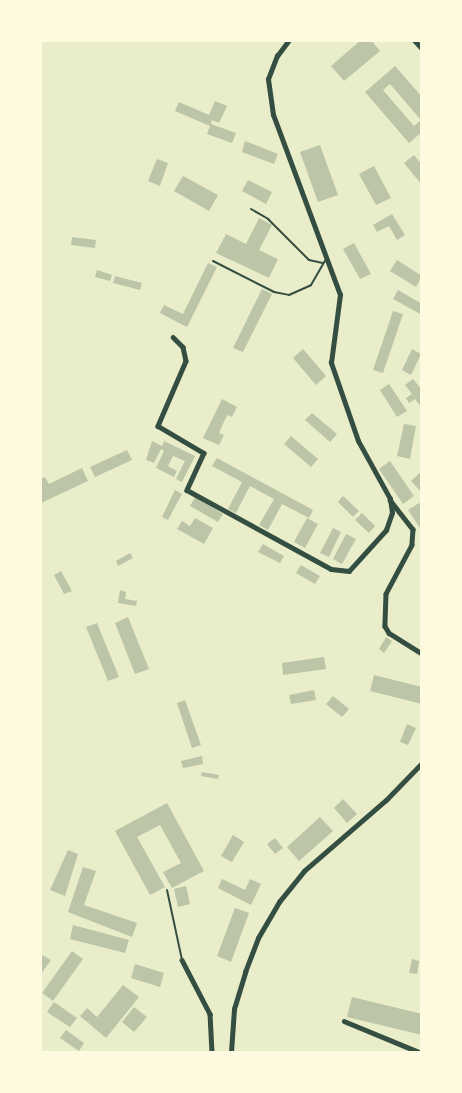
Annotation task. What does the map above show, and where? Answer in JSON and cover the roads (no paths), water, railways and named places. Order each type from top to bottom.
[{"type":"street","points":[[289,40],[273,63],[268,90],[273,115],[325,261],[340,295],[332,363],[358,441],[390,500],[413,529],[412,545],[386,594],[385,626],[389,633],[422,654]]},
{"type":"street","points":[[414,40],[422,50]]},
{"type":"street","points":[[173,337],[183,347],[186,361],[158,426],[204,453],[187,490],[341,573],[364,558],[386,530],[392,513],[390,500]]},
{"type":"street","points":[[231,1053],[234,1009],[245,972],[258,938],[279,902],[304,871],[386,800],[422,763]]},
{"type":"street","points":[[182,960],[210,1014],[212,1053]]},
{"type":"street","points":[[344,1021],[418,1053]]},
{"type":"lane","points":[[213,261],[274,292],[289,295],[311,285],[325,261],[309,260],[268,219],[251,209]]},
{"type":"lane","points":[[167,890],[182,960]]}]
